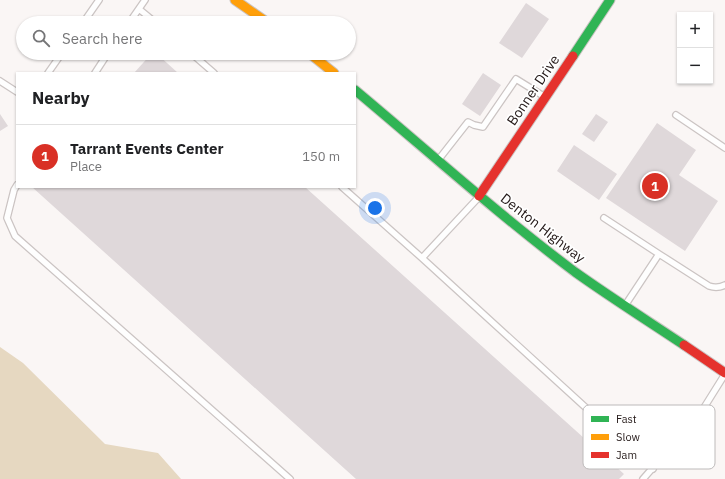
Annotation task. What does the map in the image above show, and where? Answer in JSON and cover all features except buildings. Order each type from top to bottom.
[{"type":"main road","points":[[235,0],[258,16]]},
{"type":"main road","name":"Bonner Drive","points":[[479,196],[610,0]]},
{"type":"main road","points":[[318,60],[333,72]]},
{"type":"main road","name":"Denton Highway","points":[[356,91],[479,196],[576,272],[725,374]]},
{"type":"lane","points":[[88,16],[99,0]]},
{"type":"lane","points":[[134,16],[145,0]]},
{"type":"lane","points":[[139,8],[148,16]]},
{"type":"lane","points":[[49,72],[57,60]]},
{"type":"lane","points":[[96,72],[103,60]]},
{"type":"lane","points":[[198,60],[213,72]]},
{"type":"lane","points":[[438,160],[468,122],[474,126],[483,127],[516,79],[545,97]]},
{"type":"lane","points":[[0,81],[16,91]]},
{"type":"lane","points":[[676,115],[725,148]]},
{"type":"lane","points":[[16,187],[7,218],[15,236],[290,479]]},
{"type":"lane","points":[[343,188],[583,405]]},
{"type":"lane","points":[[422,258],[479,196]]},
{"type":"lane","points":[[604,218],[709,286],[715,288],[721,287],[725,284]]},
{"type":"lane","points":[[625,306],[659,254]]},
{"type":"lane","points":[[706,405],[725,374]]},
{"type":"lane","points":[[644,479],[653,469]]},
{"type":"shaded area","points":[[0,347],[23,363],[105,444],[158,453],[181,479],[0,479]]},
{"type":"traffic: fast","points":[[573,56],[610,0]]},
{"type":"traffic: fast","points":[[356,91],[491,205],[575,272],[684,345]]},
{"type":"traffic: slow","points":[[235,0],[258,16]]},
{"type":"traffic: slow","points":[[318,60],[333,72]]},
{"type":"traffic: jam","points":[[479,196],[573,56]]},
{"type":"traffic: jam","points":[[684,345],[725,373]]},
{"type":"place","name":"Tarrant Events Center","points":[[655,186]]}]
